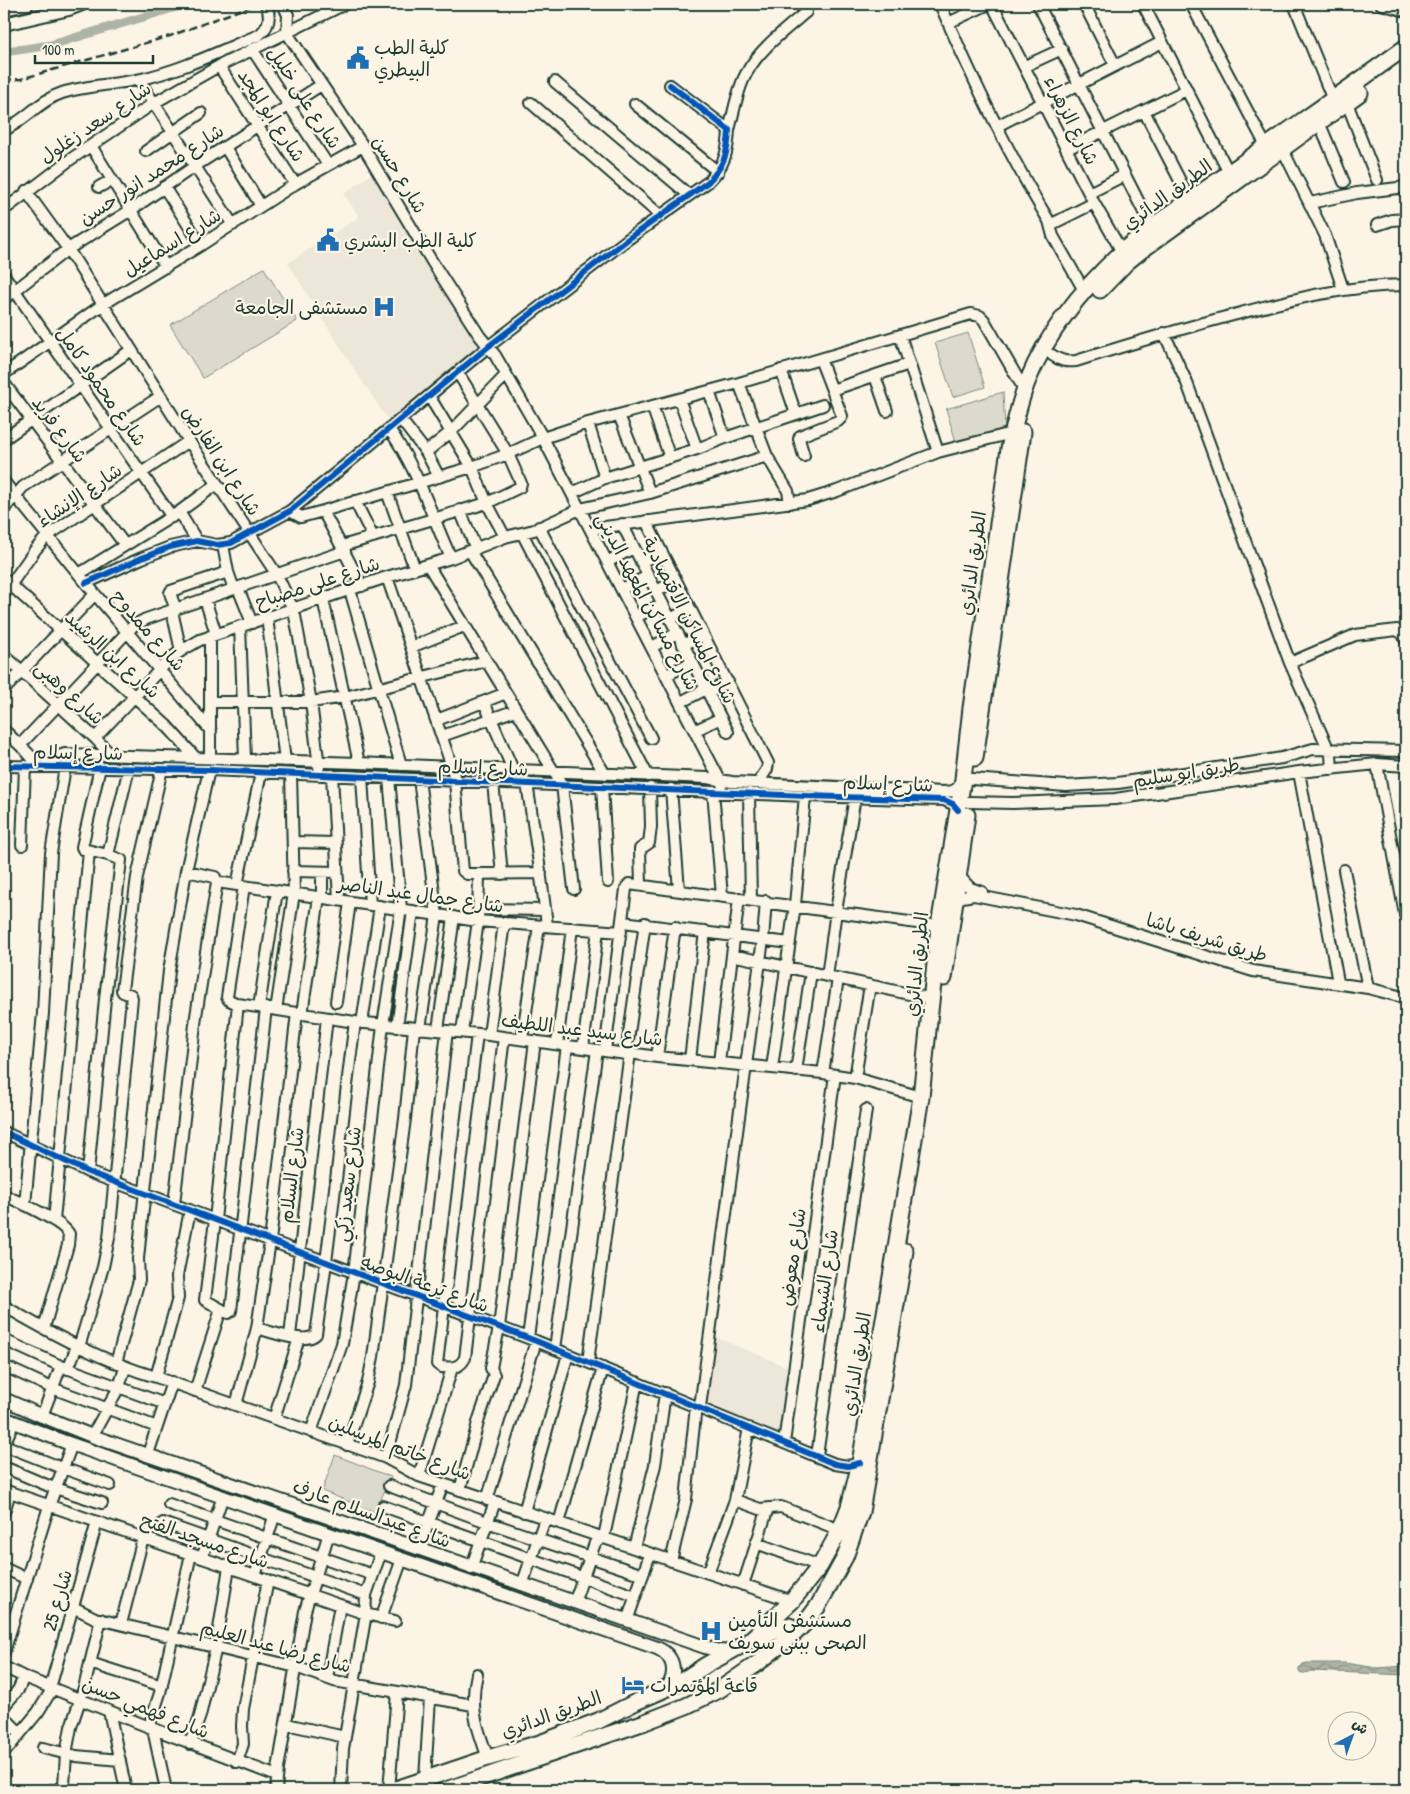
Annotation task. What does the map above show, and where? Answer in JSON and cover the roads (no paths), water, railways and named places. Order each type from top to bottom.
[{"type":"highway","name":"الطريق الدائري","points":[[1045,362],[1058,327],[1085,292],[1122,252],[1152,228],[1168,223],[1319,122],[1340,101],[1406,47]]},
{"type":"highway","name":"الطريق الدائري","points":[[981,683],[991,570],[1012,433],[1030,385],[1045,362],[1074,320],[1108,281],[1190,200],[1266,146],[1406,60]]},
{"type":"highway","name":"الطريق الدائري","points":[[445,1790],[645,1722],[686,1706],[719,1690],[758,1663],[794,1634],[818,1606],[851,1542],[864,1496],[898,1297],[945,931],[977,707],[1020,447],[1029,407],[1030,385]]},
{"type":"highway","name":"الطريق الدائري","points":[[393,1790],[488,1758],[540,1743],[598,1721],[667,1689],[752,1639],[792,1601],[820,1566],[840,1530],[860,1463],[921,1096],[932,999],[945,931],[955,902],[964,806]]},
{"type":"highway","points":[[811,1579],[815,1587],[824,1590],[828,1589]]},
{"type":"highway","points":[[752,1639],[764,1638],[787,1624],[793,1628],[794,1634]]},
{"type":"highway","points":[[636,1702],[631,1708],[632,1716],[637,1721],[645,1722]]},
{"type":"highway","points":[[598,1721],[613,1721],[616,1727],[613,1732]]},
{"type":"main road","points":[[4,9],[26,4]]},
{"type":"main road","points":[[4,24],[68,6],[82,4]]},
{"type":"main road","name":"شارع عبدالسلام عارف","points":[[4,1399],[92,1436],[712,1650],[730,1652]]},
{"type":"main road","name":"شارع عبدالسلام عارف","points":[[9,1420],[69,1443],[657,1648],[666,1654]]},
{"type":"main road","points":[[262,1510],[268,1504],[266,1495]]},
{"type":"main road","points":[[277,1515],[277,1508],[283,1501]]},
{"type":"main road","points":[[667,1689],[672,1681],[674,1670],[670,1658],[666,1654],[676,1650],[677,1638]]},
{"type":"street","points":[[4,130],[22,121],[42,104],[60,94],[99,85],[139,80],[172,71],[259,35],[264,31],[269,20],[270,15],[266,4]]},
{"type":"street","points":[[283,4],[288,15],[287,33]]},
{"type":"street","name":"شارع سعد زغلول","points":[[4,210],[26,191],[154,103],[235,57],[345,4]]},
{"type":"street","points":[[940,4],[958,48],[997,126],[1085,292]]},
{"type":"street","points":[[948,24],[991,4]]},
{"type":"street","name":"شارع الزهراء","points":[[991,4],[1025,66],[1094,203],[1122,252]]},
{"type":"street","points":[[1038,4],[1080,83],[1152,228]]},
{"type":"street","points":[[1084,4],[1115,65]]},
{"type":"street","points":[[1142,4],[1228,173]]},
{"type":"street","points":[[1191,4],[1266,146]]},
{"type":"street","points":[[1294,4],[1377,180]]},
{"type":"street","points":[[1381,4],[1406,10]]},
{"type":"street","points":[[86,583],[142,558],[170,548],[197,541],[224,545],[249,534],[290,511],[489,346],[708,182],[718,172],[724,162],[729,130],[742,82],[751,65],[762,52],[806,12]]},
{"type":"street","name":"شارع حسن","points":[[287,33],[363,146],[431,260],[479,335],[489,346],[543,438]]},
{"type":"street","points":[[997,126],[1162,42]]},
{"type":"street","points":[[230,47],[235,57]]},
{"type":"street","name":"شارع على خليل","points":[[252,49],[328,164]]},
{"type":"street","points":[[1025,66],[1062,49]]},
{"type":"street","name":"شارع ابو المجد","points":[[219,66],[296,184]]},
{"type":"street","points":[[172,71],[180,88]]},
{"type":"street","points":[[139,80],[233,225]]},
{"type":"street","points":[[555,82],[689,195]]},
{"type":"street","name":"شارع محمد انور حسن","points":[[4,299],[68,249],[131,210],[164,186],[321,85]]},
{"type":"street","points":[[670,85],[729,130]]},
{"type":"street","points":[[1067,149],[1186,90]]},
{"type":"street","points":[[531,103],[661,216]]},
{"type":"street","points":[[635,104],[718,172]]},
{"type":"street","points":[[1144,111],[1190,200]]},
{"type":"street","points":[[146,151],[201,113]]},
{"type":"street","points":[[1319,122],[1344,182]]},
{"type":"street","points":[[91,146],[166,266]]},
{"type":"street","name":"شارع اسماعيل","points":[[4,374],[102,305],[328,164],[363,146]]},
{"type":"street","points":[[225,147],[261,206]]},
{"type":"street","points":[[1282,148],[1330,248],[1343,289]]},
{"type":"street","points":[[1089,192],[1126,175]]},
{"type":"street","points":[[99,187],[112,180]]},
{"type":"street","points":[[164,186],[201,245]]},
{"type":"street","points":[[1310,204],[1357,193],[1406,187]]},
{"type":"street","name":"شارع ابن الفارض","points":[[26,191],[68,249],[160,396],[277,575],[293,609],[311,702],[320,775]]},
{"type":"street","points":[[1050,225],[1094,203]]},
{"type":"street","points":[[1377,225],[1392,220],[1406,219]]},
{"type":"street","name":"شارع محمود كامل","points":[[4,275],[142,474],[197,541]]},
{"type":"street","points":[[1045,362],[1059,360],[1067,362],[1076,361],[1164,333],[1305,296],[1343,289],[1406,285]]},
{"type":"street","points":[[290,511],[301,517],[322,511],[472,467],[508,454],[543,438],[588,423],[739,383],[971,314],[980,316],[1030,385]]},
{"type":"street","points":[[1164,333],[1187,383],[1290,663],[1329,750],[1332,768]]},
{"type":"street","points":[[900,335],[938,452]]},
{"type":"street","points":[[4,439],[132,350]]},
{"type":"street","points":[[804,456],[799,439],[800,436],[842,416],[820,359]]},
{"type":"street","points":[[832,390],[909,364]]},
{"type":"street","points":[[781,370],[796,414]]},
{"type":"street","points":[[20,745],[59,706],[127,632],[146,619],[277,575],[373,537],[487,503],[518,489],[521,485],[508,454],[458,373]]},
{"type":"street","points":[[426,452],[452,431],[506,375]]},
{"type":"street","points":[[875,376],[887,411]]},
{"type":"street","name":"شارع فريد","points":[[4,383],[125,545]]},
{"type":"street","points":[[739,383],[767,456],[788,491],[790,503]]},
{"type":"street","points":[[709,391],[725,438]]},
{"type":"street","points":[[4,509],[15,494],[160,396]]},
{"type":"street","points":[[429,396],[452,431],[472,467],[487,503],[505,537]]},
{"type":"street","points":[[679,399],[697,449]]},
{"type":"street","points":[[572,493],[605,478],[697,449],[823,405]]},
{"type":"street","points":[[652,406],[670,458]]},
{"type":"street","points":[[619,415],[650,493]]},
{"type":"street","points":[[401,420],[426,452],[439,477]]},
{"type":"street","points":[[588,423],[605,478]]},
{"type":"street","points":[[389,429],[406,455],[419,482],[451,558]]},
{"type":"street","points":[[590,529],[790,503],[822,496],[938,452],[1012,433]]},
{"type":"street","name":"شارع مساكن المعهد الديني","points":[[543,438],[696,730],[726,792]]},
{"type":"street","name":"شارع الإنشاء","points":[[4,594],[7,582],[47,536],[189,441]]},
{"type":"street","name":"شارع على مصباح","points":[[95,738],[134,696],[182,650],[213,635],[387,577],[451,558],[505,537],[539,527],[580,509],[650,493],[767,456]]},
{"type":"street","name":"شارع ممدوح","points":[[4,482],[95,594],[211,731]]},
{"type":"street","points":[[79,574],[175,514],[217,484]]},
{"type":"street","points":[[387,492],[415,569]]},
{"type":"street","points":[[355,501],[373,537]]},
{"type":"street","points":[[460,510],[473,550],[605,774]]},
{"type":"street","points":[[322,511],[362,586]]},
{"type":"street","points":[[646,521],[768,763],[767,769],[758,783]]},
{"type":"street","name":"شارع المساكن الاقتصادية","points":[[622,524],[728,732]]},
{"type":"street","points":[[539,527],[650,738]]},
{"type":"street","points":[[522,533],[648,776]]},
{"type":"street","points":[[224,545],[228,572],[252,622]]},
{"type":"street","points":[[607,562],[634,548]]},
{"type":"street","points":[[641,562],[661,552]]},
{"type":"street","points":[[428,565],[562,785],[574,889]]},
{"type":"street","points":[[182,650],[170,591],[228,572]]},
{"type":"street","points":[[622,589],[648,576]]},
{"type":"street","points":[[387,577],[452,767],[455,780],[463,871],[467,874],[541,873]]},
{"type":"street","points":[[656,591],[676,581]]},
{"type":"street","name":"شارع ابن الرشيد","points":[[7,582],[173,732],[195,757]]},
{"type":"street","points":[[350,590],[401,764]]},
{"type":"street","points":[[4,690],[95,594]]},
{"type":"street","points":[[323,599],[359,763]]},
{"type":"street","points":[[205,600],[213,635],[210,758]]},
{"type":"street","points":[[636,616],[662,604]]},
{"type":"street","points":[[670,619],[690,609]]},
{"type":"street","points":[[267,617],[285,761]]},
{"type":"street","points":[[240,626],[245,759]]},
{"type":"street","points":[[411,647],[464,626]]},
{"type":"street","points":[[1290,663],[1355,635],[1397,630],[1403,634],[1406,640]]},
{"type":"street","points":[[652,647],[677,633]]},
{"type":"street","points":[[683,645],[704,635]]},
{"type":"street","name":"شارع وهبى","points":[[4,655],[111,755]]},
{"type":"street","points":[[211,702],[311,702],[345,698],[486,661]]},
{"type":"street","points":[[667,675],[692,662]]},
{"type":"street","points":[[681,702],[728,682]]},
{"type":"street","points":[[437,720],[506,692]]},
{"type":"street","points":[[484,702],[513,770]]},
{"type":"street","points":[[442,736],[516,710]]},
{"type":"street","points":[[696,730],[720,718]]},
{"type":"street","points":[[4,730],[42,766]]},
{"type":"street","name":"طريق ابو سليم","points":[[967,782],[1059,786],[1112,783],[1282,758],[1313,750],[1406,751]]},
{"type":"street","name":"شارع إسلام","points":[[42,766],[59,755],[195,757],[401,764],[711,778],[939,796],[964,806]]},
{"type":"street","points":[[1377,764],[1406,920]]},
{"type":"street","name":"طريق ابو سليم","points":[[964,806],[1127,798],[1332,768],[1377,764],[1406,766]]},
{"type":"street","name":"شارع إسلام","points":[[4,766],[209,770],[856,797],[939,796],[967,782]]},
{"type":"street","points":[[22,845],[25,766]]},
{"type":"street","points":[[25,1205],[42,1013],[51,853],[65,766]]},
{"type":"street","points":[[88,1172],[105,999],[122,860],[83,849],[82,845],[100,767]]},
{"type":"street","points":[[108,855],[129,768]]},
{"type":"street","points":[[42,1416],[52,1388],[78,1346],[107,1247],[132,998],[132,995],[122,990],[137,877],[162,769]]},
{"type":"street","points":[[92,1436],[118,1387],[120,1365],[138,1286],[138,1259],[166,994],[177,917],[209,770]]},
{"type":"street","points":[[261,772],[240,885],[227,997],[238,1004],[205,1300],[228,1313],[230,1311],[241,1230],[267,1008],[277,891]]},
{"type":"street","points":[[1299,772],[1338,982]]},
{"type":"street","points":[[267,1008],[294,893],[292,774]]},
{"type":"street","points":[[332,775],[339,900]]},
{"type":"street","points":[[257,1328],[295,1337],[310,1338],[316,1334],[327,1263],[341,1128],[375,905],[362,777]]},
{"type":"street","name":"شارع سعيد زكي","points":[[311,1432],[342,1344],[354,1273],[383,1025],[400,909],[389,778]]},
{"type":"street","points":[[347,1445],[371,1370],[417,1028],[437,915],[419,779]]},
{"type":"street","points":[[493,782],[502,874]]},
{"type":"street","points":[[522,1040],[545,910],[527,784]]},
{"type":"street","points":[[602,786],[608,882]]},
{"type":"street","points":[[642,885],[640,849],[649,843],[651,827],[650,788]]},
{"type":"street","points":[[671,789],[679,890]]},
{"type":"street","points":[[713,791],[722,896]]},
{"type":"street","points":[[749,792],[751,900]]},
{"type":"street","points":[[772,1068],[795,905],[805,796]]},
{"type":"street","points":[[827,976],[836,911],[856,797]]},
{"type":"street","points":[[293,842],[335,843]]},
{"type":"street","points":[[54,1221],[89,851]]},
{"type":"street","points":[[1344,870],[1368,988]]},
{"type":"street","name":"شارع جمال عبد الناصر","points":[[186,871],[215,877],[217,882],[478,921],[598,930],[645,924],[790,943]]},
{"type":"street","points":[[293,871],[337,872]]},
{"type":"street","points":[[236,1405],[257,1328],[299,1013],[321,897],[322,872]]},
{"type":"street","points":[[462,1032],[478,921],[479,874]]},
{"type":"street","name":"طريق شريف باشا","points":[[958,876],[970,888],[994,895],[999,899]]},
{"type":"street","points":[[174,1204],[194,1035],[217,882]]},
{"type":"street","points":[[555,1349],[627,886],[631,884],[642,885],[795,905],[945,931]]},
{"type":"street","name":"طريق شريف باشا","points":[[955,902],[970,895],[999,899],[1094,920],[1246,969],[1279,976],[1338,982],[1406,998]]},
{"type":"street","points":[[719,1062],[739,898]]},
{"type":"street","points":[[336,1002],[350,902]]},
{"type":"street","points":[[670,1561],[686,1499],[763,939],[766,902]]},
{"type":"street","points":[[478,909],[545,910]]},
{"type":"street","points":[[397,1026],[413,911]]},
{"type":"street","points":[[386,1458],[406,1385],[454,917]]},
{"type":"street","points":[[489,1035],[504,923]]},
{"type":"street","points":[[588,1362],[645,924]]},
{"type":"street","points":[[658,1057],[675,927]]},
{"type":"street","points":[[471,1568],[488,1522],[491,1501],[532,1339],[572,928]]},
{"type":"street","points":[[583,1048],[598,930]]},
{"type":"street","points":[[690,1060],[705,931]]},
{"type":"street","points":[[732,955],[932,999]]},
{"type":"street","points":[[796,1071],[811,972]]},
{"type":"street","points":[[823,1073],[838,979]]},
{"type":"street","points":[[854,1078],[870,985]]},
{"type":"street","name":"شارع سيد عبد اللطيف","points":[[238,1004],[358,1023],[462,1032],[658,1057],[823,1073],[854,1078],[921,1096]]},
{"type":"street","name":"شارع السلام","points":[[274,1419],[295,1337],[299,1252],[327,1018]]},
{"type":"street","points":[[476,1034],[437,1364],[439,1367],[452,1368],[458,1366],[465,1358],[504,1037]]},
{"type":"street","points":[[460,1490],[479,1419],[494,1375],[491,1368],[499,1327],[535,1041]]},
{"type":"street","name":"شارع معوض","points":[[784,1443],[835,1075]]},
{"type":"street","name":"شارع الشيماء","points":[[817,1456],[866,1110]]},
{"type":"street","name":"شارع ترعة البوصه","points":[[4,1132],[88,1172],[532,1339],[836,1464]]},
{"type":"street","points":[[4,1197],[25,1205],[54,1221],[66,1229],[69,1234],[69,1241],[44,1328]]},
{"type":"street","points":[[156,1377],[178,1298],[177,1276],[190,1210]]},
{"type":"street","name":"شارع خاتم المرسلين","points":[[4,1306],[78,1346],[120,1365],[386,1458],[419,1476],[792,1601]]},
{"type":"street","points":[[195,1391],[221,1310]]},
{"type":"street","points":[[4,1340],[64,1368],[165,1404]]},
{"type":"street","points":[[524,1512],[568,1354]]},
{"type":"street","points":[[4,1366],[52,1388],[157,1427]]},
{"type":"street","points":[[419,1476],[452,1368]]},
{"type":"street","points":[[559,1523],[603,1368]]},
{"type":"street","points":[[148,1454],[172,1382]]},
{"type":"street","points":[[574,1603],[595,1543],[604,1537],[637,1382]]},
{"type":"street","points":[[634,1548],[655,1465],[665,1393]]},
{"type":"street","points":[[9,1420],[4,1445],[110,1484]]},
{"type":"street","points":[[708,1573],[735,1500],[749,1428]]},
{"type":"street","points":[[4,1652],[49,1506],[46,1498],[53,1486],[69,1443]]},
{"type":"street","points":[[836,1464],[848,1466],[860,1463]]},
{"type":"street","points":[[836,1464],[855,1484]]},
{"type":"street","points":[[4,1467],[102,1503]]},
{"type":"street","points":[[419,1549],[443,1484]]},
{"type":"street","points":[[389,1486],[538,1540],[643,1575]]},
{"type":"street","points":[[4,1512],[7,1491]]},
{"type":"street","name":"شارع مسجد الفتح","points":[[7,1491],[366,1614],[395,1621]]},
{"type":"street","points":[[202,1558],[223,1496]]},
{"type":"street","points":[[735,1500],[760,1509],[781,1507],[840,1530]]},
{"type":"street","points":[[169,1504],[373,1575]]},
{"type":"street","points":[[382,1506],[635,1596]]},
{"type":"street","points":[[743,1585],[768,1508]]},
{"type":"street","points":[[255,1576],[267,1538],[277,1515]]},
{"type":"street","points":[[522,1585],[546,1519]]},
{"type":"street","name":"شارع 25","points":[[4,1753],[44,1704],[52,1688],[97,1522]]},
{"type":"street","points":[[163,1523],[366,1595]]},
{"type":"street","points":[[276,1790],[276,1776],[309,1594],[329,1533]]},
{"type":"street","points":[[121,1624],[143,1538]]},
{"type":"street","points":[[756,1543],[820,1566]]},
{"type":"street","points":[[341,1790],[341,1760],[366,1614],[366,1595],[381,1552]]},
{"type":"street","points":[[166,1790],[151,1728],[174,1637],[191,1554]]},
{"type":"street","points":[[627,1621],[650,1554]]},
{"type":"street","points":[[381,1618],[402,1559]]},
{"type":"street","points":[[190,1744],[200,1716],[216,1647],[229,1567]]},
{"type":"street","points":[[4,1568],[26,1579]]},
{"type":"street","points":[[237,1762],[243,1744],[242,1717],[268,1580]]},
{"type":"street","points":[[327,1678],[340,1605]]},
{"type":"street","name":"شارع رضا عبد العليم","points":[[73,1607],[101,1619],[296,1667],[355,1685],[473,1705]]},
{"type":"street","points":[[51,1790],[58,1790],[64,1785],[66,1754],[71,1727],[101,1619]]},
{"type":"street","points":[[90,1664],[162,1686]]},
{"type":"street","name":"شارع فهمي حسن","points":[[4,1667],[80,1700],[276,1776]]},
{"type":"street","points":[[477,1674],[473,1705],[476,1722],[488,1758]]},
{"type":"street","points":[[4,1706],[18,1690],[24,1677]]},
{"type":"street","points":[[389,1790],[397,1692]]},
{"type":"street","points":[[425,1780],[430,1698]]},
{"type":"street","points":[[109,1711],[126,1790]]},
{"type":"street","points":[[4,1717],[20,1733]]},
{"type":"street","points":[[286,1724],[345,1737]]},
{"type":"street","points":[[43,1748],[87,1758],[120,1760]]},
{"type":"water","points":[[1345,1663],[1377,1668],[1406,1666],[1406,1675],[1311,1671],[1301,1674],[1299,1669],[1303,1664]]},
{"type":"waterway","points":[[4,52],[51,45],[186,4]]},
{"type":"railway","points":[[4,80],[21,79],[170,36],[256,4]]},
{"type":"place","name":"كلية الطب البيطري","points":[[358,58]]},
{"type":"place","name":"كلية الطب البشري","points":[[328,240]]},
{"type":"place","name":"مستشفى الجامعة","points":[[384,307]]},
{"type":"place","name":"مستشفى التأمين الصحى ببنى سويف","points":[[711,1631]]},
{"type":"place","name":"قاعة المؤتمرات","points":[[633,1685]]}]
